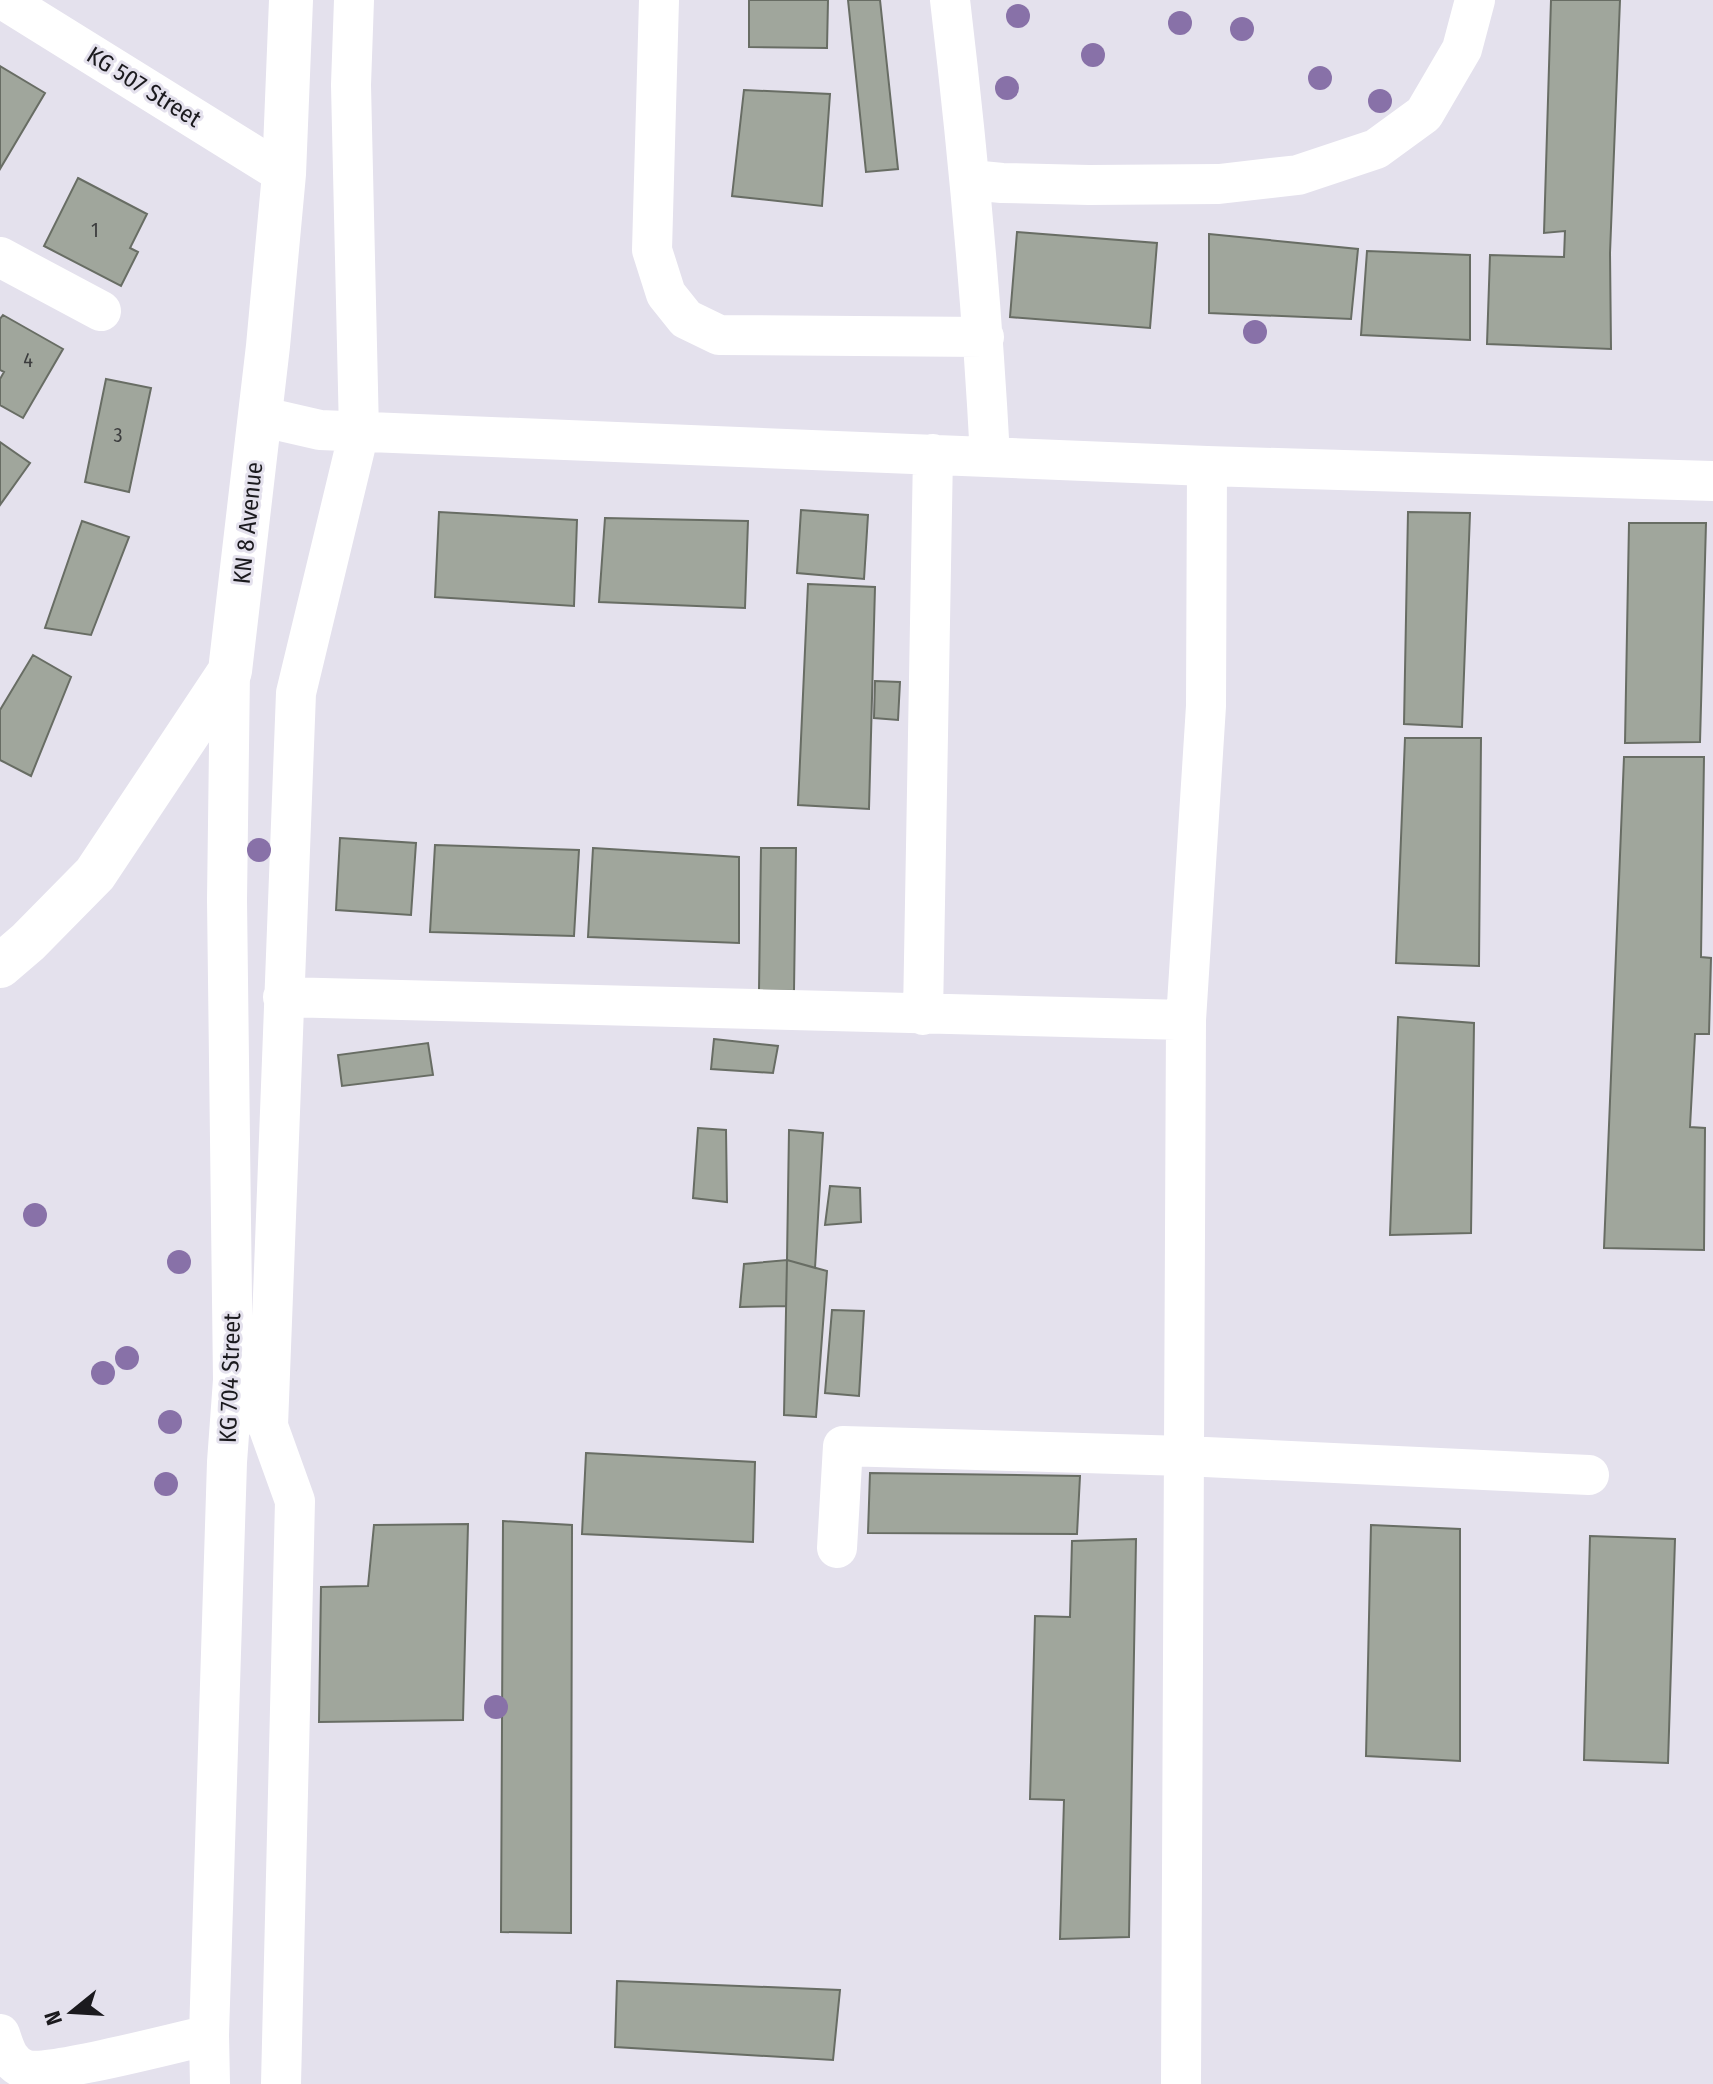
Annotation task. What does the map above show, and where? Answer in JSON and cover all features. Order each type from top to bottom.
[{"type":"main road","name":"KN 8 Avenue","points":[[0,966],[95,874],[230,671],[284,174],[291,0]]},
{"type":"street","name":"KG 507 Street","points":[[4,0],[284,174]]},
{"type":"street","points":[[268,1426],[296,693],[359,432],[351,85],[354,0]]},
{"type":"street","points":[[659,0],[652,250],[666,294],[686,319],[719,335],[984,337]]},
{"type":"street","points":[[950,0],[971,180],[990,457]]},
{"type":"street","points":[[971,180],[1089,185],[1219,184],[1298,175],[1376,149],[1424,114],[1462,49],[1475,0]]},
{"type":"street","points":[[0,257],[101,311]]},
{"type":"street","points":[[259,416],[320,430],[359,432],[1207,466],[1713,481]]},
{"type":"street","points":[[923,1015],[933,454]]},
{"type":"street","points":[[1181,2084],[1186,1020],[1206,706],[1207,466]]},
{"type":"street","name":"KG 704 Street","points":[[210,2084],[227,1462],[233,1380],[227,900],[230,671]]},
{"type":"street","points":[[283,997],[1186,1020]]},
{"type":"street","points":[[233,1380],[268,1426],[295,1501],[281,2084]]},
{"type":"street","points":[[837,1548],[843,1446],[1184,1456],[1589,1475]]},
{"type":"street","points":[[0,2034],[7,2057],[26,2070],[57,2069],[209,2035]]},
{"type":"building","points":[[749,0],[828,0],[827,48],[749,47]]},
{"type":"building","points":[[848,0],[880,0],[898,169],[866,172]]},
{"type":"building","points":[[1551,0],[1620,0],[1610,253],[1611,349],[1487,344],[1490,255],[1564,257],[1565,231],[1544,233]]},
{"type":"building","points":[[0,66],[45,93],[0,169]]},
{"type":"building","points":[[744,90],[830,94],[822,206],[732,196]]},
{"type":"building","points":[[78,178],[147,214],[130,248],[138,252],[121,286],[44,246]]},
{"type":"building","points":[[1017,232],[1157,243],[1150,328],[1010,317]]},
{"type":"building","points":[[1209,234],[1358,249],[1351,319],[1209,313]]},
{"type":"building","points":[[1367,251],[1470,255],[1470,340],[1361,335]]},
{"type":"building","points":[[3,315],[63,349],[23,418],[0,405],[0,379],[4,372],[0,370],[0,319]]},
{"type":"building","points":[[106,379],[151,388],[129,492],[85,482]]},
{"type":"building","points":[[0,442],[30,463],[0,505]]},
{"type":"building","points":[[801,510],[868,515],[864,579],[797,573]]},
{"type":"building","points":[[439,512],[577,520],[574,606],[435,597]]},
{"type":"building","points":[[1408,512],[1470,513],[1462,727],[1404,724]]},
{"type":"building","points":[[605,518],[748,521],[745,608],[599,602]]},
{"type":"building","points":[[82,521],[129,537],[91,635],[45,628]]},
{"type":"building","points":[[1629,523],[1706,523],[1700,742],[1625,743]]},
{"type":"building","points":[[808,584],[875,587],[869,809],[798,805]]},
{"type":"building","points":[[33,655],[71,677],[31,776],[0,760],[0,710]]},
{"type":"building","points":[[875,681],[900,682],[898,720],[874,718]]},
{"type":"building","points":[[1405,738],[1481,738],[1479,966],[1396,963]]},
{"type":"building","points":[[1624,757],[1704,757],[1701,957],[1711,958],[1709,1034],[1695,1034],[1690,1127],[1705,1128],[1704,1250],[1604,1248]]},
{"type":"building","points":[[340,838],[416,843],[411,915],[336,910]]},
{"type":"building","points":[[435,845],[579,850],[574,936],[430,932]]},
{"type":"building","points":[[593,848],[739,857],[739,943],[588,937]]},
{"type":"building","points":[[761,848],[796,848],[794,991],[759,990]]},
{"type":"building","points":[[1398,1017],[1474,1023],[1471,1233],[1390,1235]]},
{"type":"building","points":[[714,1039],[778,1046],[773,1073],[711,1069]]},
{"type":"building","points":[[428,1043],[433,1075],[342,1086],[338,1055]]},
{"type":"building","points":[[698,1128],[726,1130],[727,1202],[693,1198]]},
{"type":"building","points":[[789,1130],[823,1133],[815,1268],[787,1260]]},
{"type":"building","points":[[830,1186],[860,1188],[861,1222],[825,1225]]},
{"type":"building","points":[[787,1260],[827,1271],[816,1417],[784,1415]]},
{"type":"building","points":[[787,1260],[786,1306],[740,1307],[744,1264]]},
{"type":"building","points":[[832,1310],[864,1311],[859,1396],[825,1393]]},
{"type":"building","points":[[586,1453],[755,1462],[753,1542],[582,1534]]},
{"type":"building","points":[[870,1473],[1080,1476],[1077,1534],[868,1533]]},
{"type":"building","points":[[503,1521],[572,1525],[571,1933],[501,1932]]},
{"type":"building","points":[[468,1524],[463,1720],[319,1722],[321,1587],[368,1586],[374,1525]]},
{"type":"building","points":[[1371,1525],[1460,1529],[1460,1761],[1366,1756]]},
{"type":"building","points":[[1590,1536],[1675,1539],[1668,1763],[1584,1760]]},
{"type":"building","points":[[1136,1539],[1129,1937],[1060,1939],[1064,1800],[1030,1799],[1035,1616],[1070,1617],[1072,1541]]},
{"type":"building","points":[[617,1981],[840,1990],[833,2060],[615,2047]]}]
